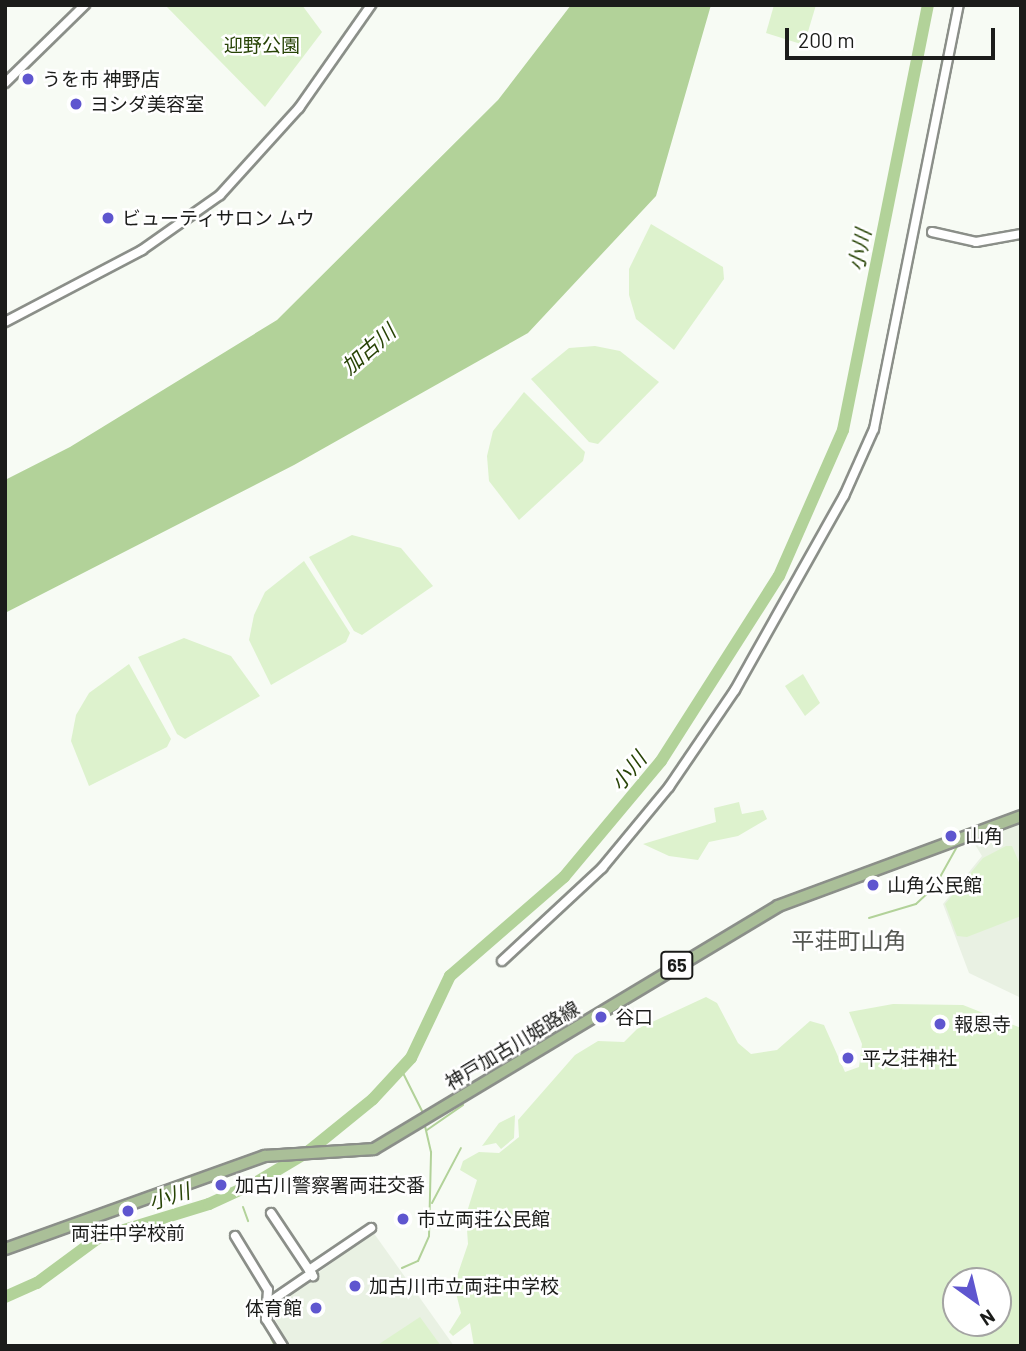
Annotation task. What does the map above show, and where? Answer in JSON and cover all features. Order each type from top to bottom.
[{"type":"main road","name":"神戸加古川姫路線","points":[[5,1249],[251,1160],[289,1153],[364,1152],[403,1134],[778,906],[1021,816]]},
{"type":"street","points":[[5,83],[85,5]]},
{"type":"street","points":[[5,322],[142,250],[220,195],[299,108],[371,5]]},
{"type":"street","points":[[502,961],[602,868],[669,787],[735,690],[844,496],[874,429],[959,5]]},
{"type":"street","points":[[932,232],[976,242],[1021,234]]},
{"type":"street","points":[[271,1213],[311,1273]]},
{"type":"street","points":[[268,1303],[372,1228]]},
{"type":"street","points":[[235,1236],[268,1290],[266,1319],[283,1346]]},
{"type":"shaded area","points":[[1021,823],[1021,998],[969,973],[943,904],[982,856],[971,838]]},
{"type":"shaded area","name":"加古川市立両荘中学校","points":[[373,1232],[454,1346],[288,1346],[274,1317],[275,1305]]},
{"type":"green space","name":"迎野公園","points":[[165,5],[302,5],[322,32],[265,107]]},
{"type":"green space","points":[[774,5],[816,5],[804,45],[766,33]]},
{"type":"green space","points":[[651,224],[723,267],[724,279],[674,350],[636,319],[629,295],[629,269]]},
{"type":"green space","points":[[595,346],[620,351],[659,382],[598,444],[589,442],[531,379],[569,348]]},
{"type":"green space","points":[[524,392],[585,452],[583,461],[519,520],[489,481],[487,456],[493,431]]},
{"type":"green space","points":[[352,535],[401,548],[433,586],[362,635],[354,631],[309,557]]},
{"type":"green space","points":[[304,561],[350,633],[346,642],[271,685],[249,640],[254,615],[265,592]]},
{"type":"green space","points":[[184,638],[231,656],[260,696],[185,739],[177,734],[138,657]]},
{"type":"green space","points":[[129,664],[171,739],[167,747],[89,786],[71,741],[76,715],[89,693]]},
{"type":"green space","points":[[803,674],[820,703],[805,716],[785,686]]},
{"type":"green space","points":[[739,802],[742,814],[763,810],[767,819],[738,836],[709,842],[698,860],[669,856],[643,844],[716,822],[714,808]]},
{"type":"green space","points":[[1006,846],[1012,846],[1021,867],[1021,916],[967,937],[957,936],[945,904],[983,858]]},
{"type":"green space","points":[[706,997],[717,1003],[738,1043],[751,1054],[777,1050],[810,1021],[824,1025],[845,1072],[859,1067],[862,1044],[849,1012],[893,1004],[963,1005],[1021,1028],[1021,1346],[474,1346],[470,1323],[453,1336],[449,1332],[461,1313],[454,1285],[468,1244],[466,1215],[477,1180],[460,1170],[463,1161],[479,1152],[499,1153],[519,1137],[518,1120],[575,1055],[598,1041],[624,1042],[637,1029]]},
{"type":"green space","points":[[515,1115],[514,1138],[501,1149],[496,1143],[482,1146],[499,1123]]},
{"type":"green space","points":[[420,1317],[441,1346],[376,1346]]},
{"type":"water","name":"加古川","points":[[571,5],[711,5],[656,196],[528,333],[294,465],[5,613],[5,480],[70,447],[277,320],[498,100]]},
{"type":"waterway","name":"小川","points":[[5,1297],[37,1283],[98,1238],[209,1204],[257,1182],[309,1151],[373,1099],[411,1058],[450,976],[564,877],[661,761],[779,576],[843,430],[928,5]]},
{"type":"waterway","points":[[869,918],[916,904],[935,886],[959,843]]},
{"type":"waterway","points":[[402,1071],[423,1113]]},
{"type":"waterway","points":[[427,1130],[463,1105]]},
{"type":"waterway","points":[[402,1268],[418,1261],[429,1236],[431,1152],[425,1127]]},
{"type":"waterway","points":[[432,1203],[461,1148]]},
{"type":"waterway","points":[[243,1207],[248,1221]]},
{"type":"waterway","points":[[233,1242],[264,1293]]},
{"type":"waterway","points":[[259,1310],[264,1302]]},
{"type":"waterway","points":[[271,1338],[275,1346]]},
{"type":"place","name":"うを市 神野店","points":[[28,79]]},
{"type":"place","name":"ヨシダ美容室","points":[[76,104]]},
{"type":"place","name":"ビューティサロン ムウ","points":[[108,218]]},
{"type":"place","name":"山角","points":[[951,836]]},
{"type":"place","name":"山角公民館","points":[[873,885]]},
{"type":"place","name":"谷口","points":[[601,1017]]},
{"type":"place","name":"報恩寺","points":[[940,1024]]},
{"type":"place","name":"平之荘神社","points":[[848,1058]]},
{"type":"place","name":"加古川警察署両荘交番","points":[[221,1185]]},
{"type":"place","name":"両荘中学校前","points":[[128,1211]]},
{"type":"place","name":"市立両荘公民館","points":[[403,1219]]},
{"type":"place","name":"加古川市立両荘中学校","points":[[355,1286]]},
{"type":"place","name":"体育館","points":[[316,1308]]},
{"type":"district","name":"平荘町山角","points":[[849,940]]}]
